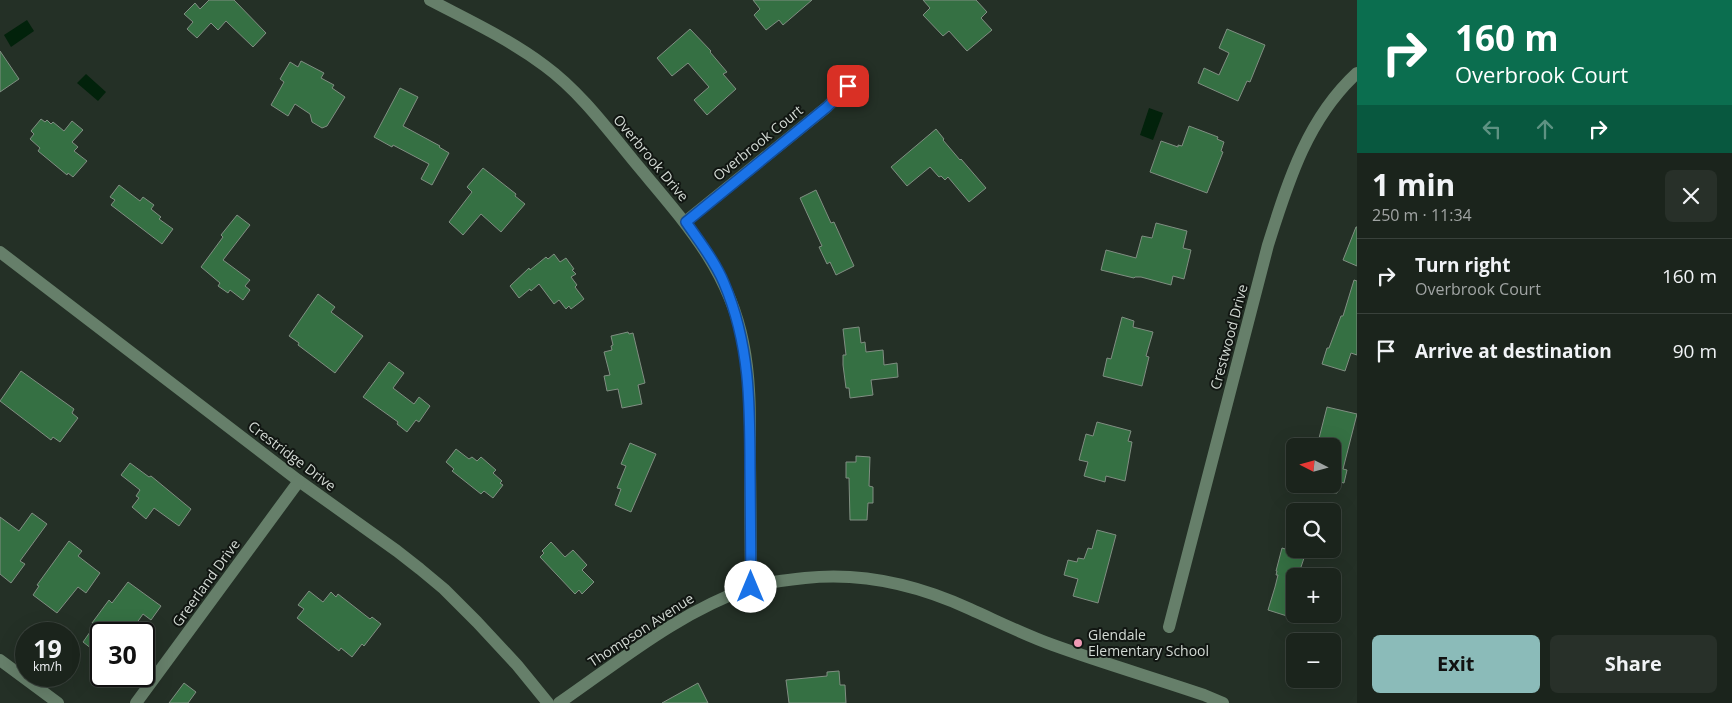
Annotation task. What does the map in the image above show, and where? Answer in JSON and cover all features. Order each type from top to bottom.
[{"type":"street","name":"Overbrook Drive","points":[[430,0],[512,43],[556,74],[596,115],[686,222],[723,280],[743,340],[747,365],[750,420],[751,587]]},
{"type":"street","name":"Crestwood Drive","points":[[1169,626],[1268,245],[1280,206],[1302,150],[1316,123],[1332,100],[1357,73]]},
{"type":"street","name":"Overbrook Court","points":[[686,222],[827,107],[848,86]]},
{"type":"street","name":"Crestridge Drive","points":[[0,252],[300,481],[397,551],[444,589],[478,622],[548,703]]},
{"type":"street","name":"Greerland Drive","points":[[136,703],[300,481]]},
{"type":"street","name":"Thompson Avenue","points":[[559,703],[689,615],[720,599],[751,587],[820,576],[873,579],[915,588],[970,608],[1004,625],[1052,645],[1221,702]]},
{"type":"street","points":[[0,660],[58,703]]},
{"type":"shaded area","points":[[27,20],[34,31],[11,47],[4,35]]},
{"type":"shaded area","points":[[86,74],[106,92],[98,101],[77,83]]},
{"type":"shaded area","points":[[1149,108],[1163,113],[1153,140],[1140,135]]},
{"type":"building","points":[[209,0],[234,0],[266,33],[253,47],[226,21],[218,30],[211,23],[197,38],[187,29],[193,22],[184,14],[195,3],[200,9]]},
{"type":"building","points":[[753,0],[812,0],[783,25],[779,20],[766,30],[754,15],[760,9]]},
{"type":"building","points":[[923,0],[976,0],[987,12],[981,18],[992,30],[967,51],[949,31],[943,36],[923,15],[930,8]]},
{"type":"building","points":[[690,29],[711,51],[727,72],[723,74],[736,89],[707,115],[694,100],[709,87],[688,63],[672,76],[657,58]]},
{"type":"building","points":[[1227,29],[1265,45],[1250,82],[1247,81],[1238,101],[1198,83],[1204,68],[1219,75],[1229,53],[1219,48]]},
{"type":"building","points":[[0,51],[19,79],[0,92]]},
{"type":"building","points":[[301,61],[324,73],[321,78],[334,85],[332,88],[345,97],[327,126],[322,128],[312,122],[310,114],[295,104],[288,116],[271,105],[284,82],[280,79],[290,62],[298,67]]},
{"type":"building","points":[[400,88],[418,97],[403,126],[449,153],[432,185],[421,179],[429,164],[374,137]]},
{"type":"building","points":[[41,119],[45,122],[47,120],[51,124],[53,122],[64,131],[72,121],[83,130],[72,142],[78,147],[74,151],[87,161],[73,177],[68,173],[67,175],[38,151],[40,148],[30,139],[34,134],[31,131]]},
{"type":"building","points":[[1189,126],[1218,137],[1217,139],[1224,142],[1221,151],[1223,152],[1207,193],[1150,172],[1161,141],[1178,147],[1178,145],[1182,146]]},
{"type":"building","points":[[936,129],[943,140],[986,188],[969,202],[948,177],[945,180],[941,176],[939,177],[930,167],[907,186],[891,167]]},
{"type":"building","points":[[483,168],[516,194],[515,196],[525,204],[501,232],[481,214],[463,235],[449,222],[472,192],[467,187]]},
{"type":"building","points":[[119,185],[140,201],[143,197],[154,205],[151,209],[161,217],[159,219],[173,229],[162,244],[111,205],[115,200],[110,197]]},
{"type":"building","points":[[816,190],[831,223],[834,222],[854,266],[836,275],[830,262],[827,264],[819,247],[822,246],[800,198]]},
{"type":"building","points":[[237,215],[250,225],[223,260],[250,280],[245,286],[250,290],[243,300],[230,290],[228,293],[218,286],[220,283],[201,267],[223,237],[221,235]]},
{"type":"building","points":[[1156,223],[1187,231],[1183,248],[1191,250],[1184,279],[1173,276],[1171,285],[1141,277],[1134,278],[1101,270],[1106,250],[1136,258],[1142,236],[1152,238]]},
{"type":"building","points":[[1357,227],[1357,266],[1343,260]]},
{"type":"building","points":[[554,254],[560,262],[566,258],[574,269],[572,270],[576,274],[571,277],[577,285],[575,287],[584,299],[571,309],[569,306],[566,309],[559,300],[554,304],[539,284],[519,298],[510,286],[529,268],[530,270],[546,257],[548,259]]},
{"type":"building","points":[[1354,280],[1357,281],[1357,355],[1351,353],[1345,371],[1322,364],[1341,316],[1343,316]]},
{"type":"building","points":[[318,294],[335,307],[331,312],[363,336],[335,373],[289,336]]},
{"type":"building","points":[[1122,317],[1134,321],[1133,327],[1153,332],[1146,356],[1149,357],[1142,386],[1103,376],[1107,358],[1111,359]]},
{"type":"building","points":[[859,327],[861,343],[865,342],[866,352],[883,350],[884,365],[897,363],[898,377],[871,380],[873,395],[850,398],[849,388],[846,388],[843,365],[843,355],[846,355],[843,329]]},
{"type":"building","points":[[628,332],[629,334],[633,333],[645,383],[638,385],[642,404],[622,408],[618,389],[607,391],[604,376],[610,375],[604,352],[612,350],[611,336]]},
{"type":"building","points":[[389,362],[404,373],[393,388],[414,404],[419,397],[430,406],[419,422],[416,420],[407,432],[397,424],[398,422],[363,397]]},
{"type":"building","points":[[21,371],[74,409],[72,413],[78,418],[60,442],[53,437],[51,440],[0,401]]},
{"type":"building","points":[[1327,407],[1357,414],[1343,469],[1347,470],[1344,483],[1341,482],[1341,438],[1319,438]]},
{"type":"building","points":[[1097,422],[1131,431],[1128,441],[1132,442],[1125,481],[1106,476],[1105,482],[1084,476],[1088,462],[1079,460],[1086,434],[1093,436]]},
{"type":"building","points":[[630,443],[656,454],[631,512],[615,505],[621,489],[617,488],[626,466],[621,464]]},
{"type":"building","points":[[456,449],[469,459],[472,457],[477,461],[481,457],[496,470],[493,473],[502,481],[500,483],[503,485],[493,498],[484,491],[481,494],[452,471],[454,469],[446,462]]},
{"type":"building","points":[[856,456],[870,457],[869,486],[873,487],[873,503],[868,503],[867,520],[850,520],[849,478],[846,478],[846,462],[856,462]]},
{"type":"building","points":[[130,463],[149,477],[151,476],[191,509],[179,526],[154,508],[146,519],[132,507],[139,498],[136,496],[140,490],[121,475]]},
{"type":"building","points":[[32,513],[47,524],[20,561],[25,564],[11,583],[0,574],[0,517],[19,531]]},
{"type":"building","points":[[1097,530],[1116,535],[1098,603],[1073,596],[1078,579],[1064,575],[1068,560],[1077,562],[1078,558],[1084,559],[1088,548],[1092,549]]},
{"type":"building","points":[[69,541],[82,551],[78,556],[100,573],[86,593],[78,587],[57,613],[33,595],[39,586],[37,585]]},
{"type":"building","points":[[551,542],[565,557],[573,550],[587,565],[582,570],[594,582],[582,594],[579,590],[575,594],[540,557],[544,553],[542,551]]},
{"type":"building","points":[[1282,548],[1286,549],[1286,558],[1304,558],[1301,568],[1286,568],[1286,616],[1268,610],[1278,575],[1276,575]]},
{"type":"building","points":[[128,582],[161,606],[151,620],[143,614],[137,622],[93,622],[109,600],[112,603]]},
{"type":"building","points":[[309,591],[323,602],[331,592],[336,597],[338,594],[370,619],[372,617],[381,624],[364,646],[362,644],[352,657],[341,648],[339,651],[297,618],[304,609],[298,605]]},
{"type":"building","points":[[90,632],[90,647],[83,642]]},
{"type":"building","points":[[839,671],[840,685],[845,685],[846,703],[789,703],[786,680],[827,676],[827,672]]},
{"type":"building","points":[[184,683],[196,692],[188,703],[169,703]]},
{"type":"building","points":[[698,683],[708,703],[662,703]]},
{"type":"place","name":"Glendale Elementary School","points":[[1078,643]]},
{"type":"route","points":[[751,587],[750,413],[747,365],[743,340],[723,280],[686,222],[827,107],[848,86]]}]
